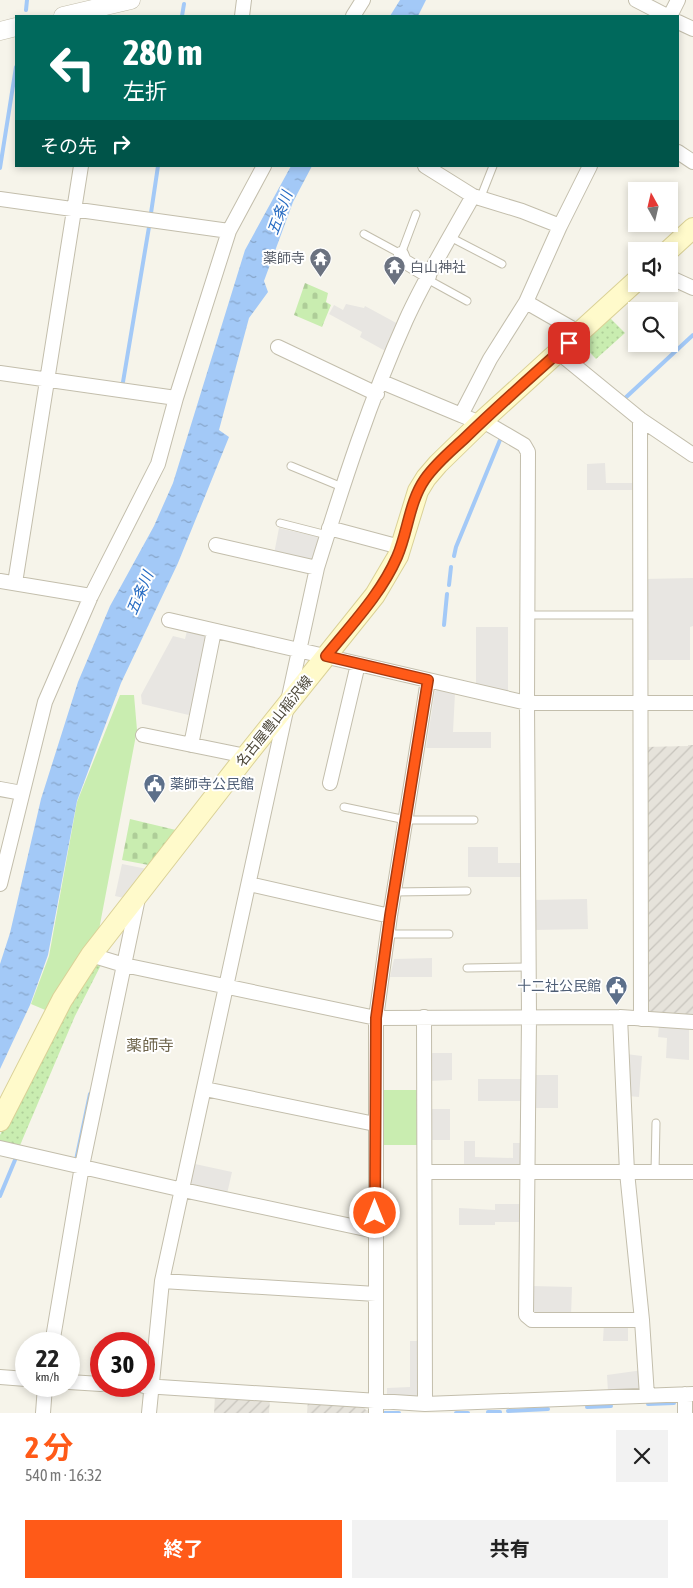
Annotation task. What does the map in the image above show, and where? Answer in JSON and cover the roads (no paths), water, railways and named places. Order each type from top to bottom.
[{"type":"main road","points":[[678,242],[693,228]]},
{"type":"main road","name":"名古屋豊山稲沢線","points":[[0,1122],[62,1000],[91,955],[374,595],[389,573],[400,547],[418,491],[426,478],[482,422],[628,289]]},
{"type":"street","points":[[68,15],[131,0]]},
{"type":"street","points":[[242,15],[244,0]]},
{"type":"street","points":[[354,15],[363,0]]},
{"type":"street","points":[[636,0],[666,15]]},
{"type":"street","points":[[669,15],[678,0]]},
{"type":"street","points":[[679,22],[693,29]]},
{"type":"street","points":[[0,31],[15,27]]},
{"type":"street","points":[[679,153],[693,162]]},
{"type":"street","points":[[15,583],[81,167]]},
{"type":"street","points":[[0,884],[45,702],[91,596],[158,464],[176,398],[229,231],[263,167]]},
{"type":"street","points":[[427,167],[477,198],[560,226]]},
{"type":"street","points":[[461,414],[490,360],[526,302],[560,226],[590,167]]},
{"type":"street","points":[[155,1332],[162,1281],[317,568],[342,487],[405,322],[450,237],[477,198]]},
{"type":"street","points":[[0,199],[229,231]]},
{"type":"street","points":[[401,254],[404,262],[428,277]]},
{"type":"street","points":[[678,281],[693,288]]},
{"type":"street","points":[[526,302],[580,333]]},
{"type":"street","points":[[278,347],[379,388],[482,422],[524,445],[528,452],[529,1018],[526,1315],[532,1320],[642,1320]]},
{"type":"street","points":[[558,352],[640,420],[693,454]]},
{"type":"street","points":[[0,373],[176,398]]},
{"type":"street","points":[[640,420],[641,1018]]},
{"type":"street","points":[[328,532],[400,547]]},
{"type":"street","points":[[216,545],[317,568]]},
{"type":"street","points":[[0,581],[91,596]]},
{"type":"street","points":[[169,620],[214,632],[527,703],[693,703]]},
{"type":"street","points":[[191,745],[214,632]]},
{"type":"street","points":[[330,783],[358,664]]},
{"type":"street","points":[[377,1407],[375,1231],[376,1018],[390,916],[428,680]]},
{"type":"street","points":[[143,735],[246,756]]},
{"type":"street","points":[[0,789],[22,793]]},
{"type":"street","points":[[249,884],[390,916]]},
{"type":"street","points":[[54,1332],[82,1166],[139,894]]},
{"type":"street","points":[[91,955],[124,965],[376,1018],[620,1017],[693,1022]]},
{"type":"street","points":[[424,1017],[425,1404]]},
{"type":"street","points":[[620,1017],[627,1172],[642,1320],[647,1396]]},
{"type":"street","points":[[204,1089],[375,1124]]},
{"type":"street","points":[[0,1148],[375,1231]]},
{"type":"street","points":[[425,1172],[693,1172]]},
{"type":"street","points":[[162,1281],[376,1294]]},
{"type":"street","points":[[0,1378],[15,1379]]},
{"type":"street","points":[[155,1387],[377,1407],[425,1404],[476,1408],[580,1406],[647,1396],[689,1394],[686,1413]]},
{"type":"street","points":[[43,1413],[44,1397]]},
{"type":"street","points":[[148,1397],[149,1413]]},
{"type":"lane","points":[[477,198],[492,167]]},
{"type":"lane","points":[[364,234],[401,254],[416,214]]},
{"type":"lane","points":[[450,237],[502,264]]},
{"type":"lane","points":[[428,277],[468,301]]},
{"type":"lane","points":[[291,466],[342,487]]},
{"type":"lane","points":[[280,523],[328,532]]},
{"type":"lane","points":[[527,615],[640,615]]},
{"type":"lane","points":[[344,807],[406,820],[474,820]]},
{"type":"lane","points":[[394,892],[467,891]]},
{"type":"lane","points":[[388,934],[449,934]]},
{"type":"lane","points":[[467,968],[528,967]]},
{"type":"lane","points":[[655,1172],[656,1123]]},
{"type":"water","points":[[400,0],[426,0],[418,15],[391,15]]},
{"type":"water","name":"五条川","points":[[290,167],[311,167],[293,202],[264,281],[268,292],[249,318],[219,430],[229,437],[178,563],[121,683],[77,801],[48,955],[30,1005],[0,1069],[0,964],[10,933],[41,799],[78,682],[110,606],[154,526],[173,483],[245,250]]},
{"type":"waterway","points":[[26,10],[27,0]]},
{"type":"waterway","points":[[182,15],[184,4]]},
{"type":"waterway","points":[[0,168],[15,73]]},
{"type":"waterway","points":[[151,213],[158,167]]},
{"type":"waterway","points":[[123,382],[149,227]]},
{"type":"waterway","points":[[623,400],[693,335]]},
{"type":"waterway","points":[[454,556],[500,440]]},
{"type":"waterway","points":[[449,585],[451,567]]},
{"type":"waterway","points":[[444,625],[447,594]]},
{"type":"waterway","points":[[73,1161],[76,1160],[90,1094]]},
{"type":"waterway","points":[[0,1196],[15,1160]]},
{"type":"waterway","points":[[648,1404],[674,1403]]},
{"type":"waterway","points":[[587,1407],[611,1406]]},
{"type":"waterway","points":[[508,1411],[548,1409]]},
{"type":"waterway","points":[[488,1412],[500,1412]]},
{"type":"waterway","points":[[381,1413],[399,1413]]},
{"type":"waterway","points":[[456,1413],[468,1413]]},
{"type":"place","name":"薬師寺","points":[[321,277]]},
{"type":"place","name":"白山神社","points":[[394,286]]},
{"type":"place","name":"薬師寺公民館","points":[[154,803]]},
{"type":"place","name":"十二社公民館","points":[[617,1005]]},
{"type":"district","name":"薬師寺","points":[[150,1045]]}]
